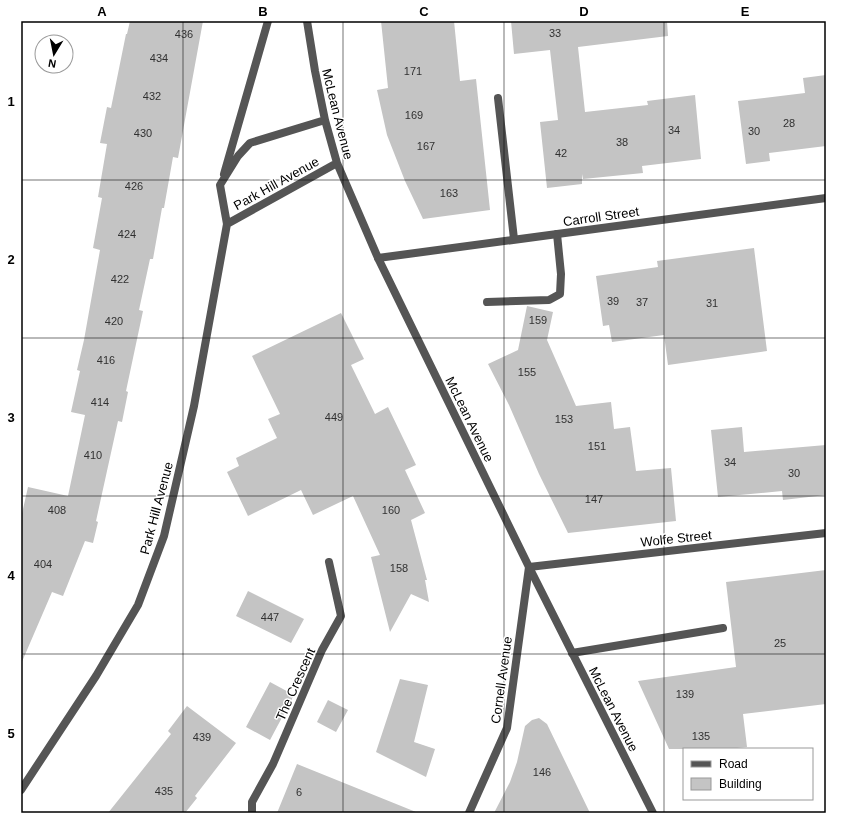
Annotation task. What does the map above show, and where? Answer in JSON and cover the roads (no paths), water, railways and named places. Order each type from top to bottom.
[{"type":"street","points":[[220,185],[268,21]]},
{"type":"street","name":"McLean Avenue","points":[[308,21],[315,71],[325,120],[337,163],[378,258],[529,567],[653,813]]},
{"type":"street","points":[[498,98],[514,239]]},
{"type":"street","name":"Park Hill Avenue","points":[[21,790],[96,676],[138,605],[164,536],[194,406],[227,224],[220,185],[238,156],[250,143],[325,120]]},
{"type":"street","name":"Park Hill Avenue","points":[[227,224],[337,163]]},
{"type":"street","name":"Carroll Street","points":[[378,258],[826,198]]},
{"type":"street","points":[[487,302],[549,300],[560,294],[561,274],[557,234]]},
{"type":"street","name":"Wolfe Street","points":[[529,567],[826,533]]},
{"type":"street","name":"The Crescent","points":[[252,813],[252,802],[273,764],[322,650],[341,616],[329,562]]},
{"type":"street","name":"Cornell Avenue","points":[[469,813],[507,728],[529,567]]},
{"type":"street","points":[[572,653],[723,628]]}]
